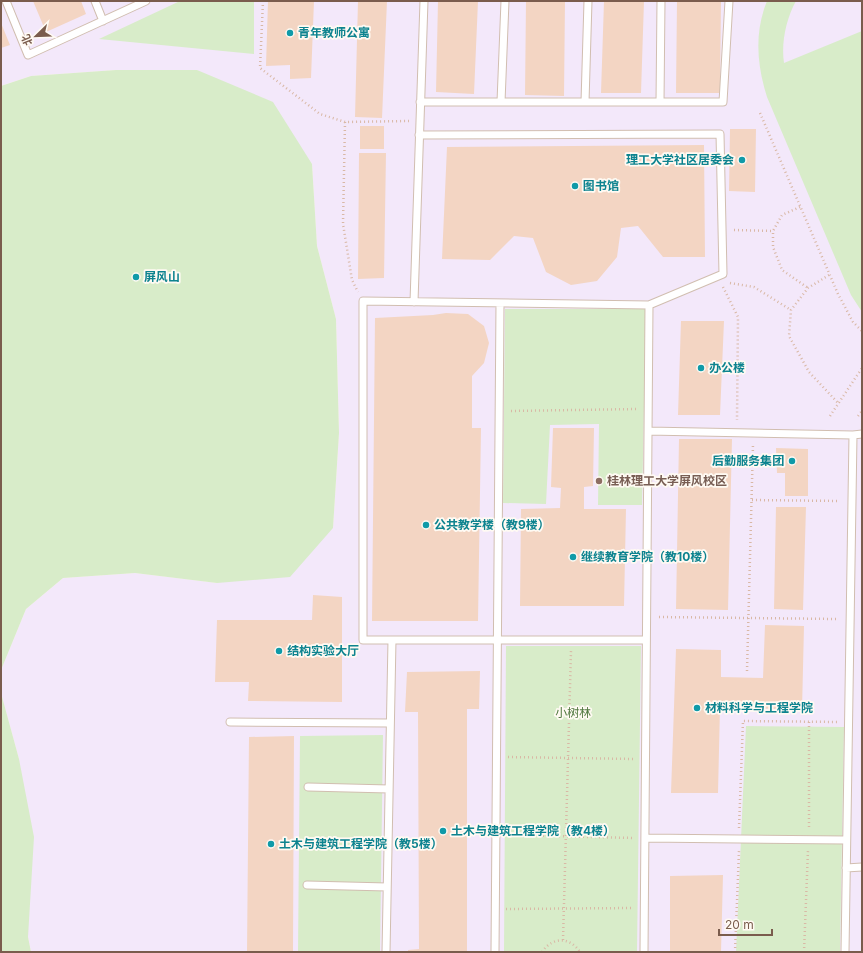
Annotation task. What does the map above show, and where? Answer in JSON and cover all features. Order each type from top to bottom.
[{"type":"lane","points":[[6,1],[28,55],[146,1]]},
{"type":"lane","points":[[96,1],[103,21]]},
{"type":"lane","points":[[414,302],[424,1]]},
{"type":"lane","points":[[501,102],[505,1]]},
{"type":"lane","points":[[585,102],[588,1]]},
{"type":"lane","points":[[660,102],[661,1]]},
{"type":"lane","points":[[420,102],[723,102],[729,1]]},
{"type":"lane","points":[[419,135],[720,134],[722,274],[649,305],[363,301],[363,640],[646,640]]},
{"type":"lane","points":[[496,952],[500,303]]},
{"type":"lane","points":[[644,952],[649,305]]},
{"type":"lane","points":[[648,431],[862,434]]},
{"type":"lane","points":[[845,952],[853,435]]},
{"type":"lane","points":[[386,952],[392,640]]},
{"type":"lane","points":[[230,722],[390,723]]},
{"type":"lane","points":[[308,787],[389,789]]},
{"type":"lane","points":[[645,838],[846,840]]},
{"type":"lane","points":[[846,868],[862,867]]},
{"type":"lane","points":[[307,885],[387,886]]},
{"type":"path","points":[[263,1],[260,68],[320,114],[345,122],[420,121]]},
{"type":"path","points":[[760,113],[829,275],[853,322],[862,331]]},
{"type":"path","points":[[345,122],[344,224],[352,280],[363,301]]},
{"type":"path","points":[[800,207],[782,215],[773,231],[773,247],[782,270],[808,288]]},
{"type":"path","points":[[722,229],[773,231]]},
{"type":"path","points":[[829,275],[808,288],[791,310],[789,336],[808,372],[838,404]]},
{"type":"path","points":[[730,283],[754,287],[791,310]]},
{"type":"path","points":[[723,286],[738,317],[736,433]]},
{"type":"path","points":[[830,416],[862,368]]},
{"type":"path","points":[[499,411],[648,409]]},
{"type":"path","points":[[858,416],[862,411]]},
{"type":"path","points":[[747,671],[754,433]]},
{"type":"path","points":[[752,500],[842,501]]},
{"type":"path","points":[[647,616],[850,619]]},
{"type":"path","points":[[563,940],[571,640]]},
{"type":"path","points":[[735,952],[743,721],[848,722]]},
{"type":"path","points":[[497,757],[645,760]]},
{"type":"path","points":[[496,834],[645,838]]},
{"type":"path","points":[[496,909],[644,908]]},
{"type":"path","points":[[542,952],[550,943],[556,940],[570,942],[576,946],[580,952]]},
{"type":"shaded area","name":"桂林理工大学屏风校区","points":[[1,1],[862,1],[862,952],[31,952],[28,937],[19,759],[1,693],[1,670],[26,609],[63,578],[135,573],[217,583],[333,528],[339,433],[336,319],[317,246],[312,164],[197,70],[116,70],[31,76],[1,86]]},
{"type":"green space","points":[[180,1],[254,1],[254,54],[99,39]]},
{"type":"green space","points":[[767,1],[796,1],[789,15],[785,31],[783,47],[784,63],[862,31],[862,312],[851,295],[767,97],[761,73],[758,49],[760,25]]},
{"type":"green space","points":[[116,70],[197,70],[273,102],[312,164],[317,246],[336,319],[339,433],[333,528],[290,577],[217,583],[135,573],[63,578],[26,609],[1,670],[1,86],[31,76]]},
{"type":"green space","points":[[505,309],[646,309],[642,505],[598,505],[599,424],[550,425],[546,504],[503,503]]},
{"type":"green space","name":"小树林","points":[[506,646],[641,646],[637,952],[504,952]]},
{"type":"green space","points":[[1,693],[19,759],[34,837],[28,937],[31,952],[1,952]]},
{"type":"green space","points":[[746,726],[844,727],[840,952],[736,952]]},
{"type":"green space","points":[[383,735],[380,952],[298,952],[300,736]]},
{"type":"building","points":[[33,1],[81,1],[86,14],[46,32]]},
{"type":"building","name":"青年教师公寓","points":[[268,1],[314,1],[311,78],[290,79],[290,65],[266,66]]},
{"type":"building","points":[[358,1],[387,1],[382,118],[355,117]]},
{"type":"building","points":[[438,1],[478,1],[474,94],[436,92]]},
{"type":"building","points":[[526,1],[565,1],[564,96],[525,95]]},
{"type":"building","points":[[604,1],[644,1],[641,93],[601,93]]},
{"type":"building","points":[[677,1],[721,1],[720,93],[676,93]]},
{"type":"building","points":[[1,23],[10,45],[1,48]]},
{"type":"building","points":[[360,126],[384,126],[384,149],[360,149]]},
{"type":"building","name":"理工大学社区居委会","points":[[730,129],[756,129],[755,192],[729,191]]},
{"type":"building","name":"图书馆","points":[[704,145],[705,257],[663,257],[638,226],[621,228],[617,257],[597,281],[571,285],[546,272],[533,238],[514,236],[490,260],[442,259],[447,147]]},
{"type":"building","points":[[359,153],[386,153],[384,278],[358,279]]},
{"type":"building","name":"公共教学楼（教9楼）","points":[[446,313],[468,314],[484,326],[489,343],[484,363],[472,376],[472,428],[481,428],[478,621],[372,621],[375,318]]},
{"type":"building","name":"办公楼","points":[[681,321],[724,321],[720,415],[678,415]]},
{"type":"building","name":"继续教育学院（教10楼）","points":[[553,428],[594,428],[593,486],[584,487],[584,509],[626,509],[624,606],[520,606],[521,509],[560,508],[561,488],[551,487]]},
{"type":"building","points":[[679,439],[732,439],[728,610],[676,609]]},
{"type":"building","name":"后勤服务集团","points":[[776,448],[808,449],[808,496],[785,496],[785,473],[777,473]]},
{"type":"building","points":[[776,507],[806,507],[803,610],[774,609]]},
{"type":"building","name":"结构实验大厅","points":[[313,595],[342,597],[342,702],[248,701],[249,682],[215,682],[217,620],[312,620]]},
{"type":"building","name":"材料科学与工程学院","points":[[765,625],[804,626],[802,710],[720,707],[718,793],[671,793],[676,649],[721,650],[721,677],[763,678]]},
{"type":"building","name":"土木与建筑工程学院（教4楼）","points":[[480,671],[479,709],[467,709],[467,952],[408,952],[408,950],[419,949],[418,712],[405,712],[407,672]]},
{"type":"building","name":"土木与建筑工程学院（教5楼）","points":[[294,736],[293,952],[247,952],[249,737]]},
{"type":"building","points":[[723,875],[721,952],[670,952],[670,876]]},
{"type":"place","name":"青年教师公寓","points":[[290,33]]},
{"type":"place","name":"理工大学社区居委会","points":[[742,160]]},
{"type":"place","name":"图书馆","points":[[575,186]]},
{"type":"place","name":"屏风山","points":[[136,277]]},
{"type":"place","name":"办公楼","points":[[701,368]]},
{"type":"place","name":"后勤服务集团","points":[[792,461]]},
{"type":"place","name":"桂林理工大学屏风校区","points":[[599,481]]},
{"type":"place","name":"公共教学楼（教9楼）","points":[[426,525]]},
{"type":"place","name":"继续教育学院（教10楼）","points":[[573,557]]},
{"type":"place","name":"结构实验大厅","points":[[279,651]]},
{"type":"place","name":"材料科学与工程学院","points":[[697,708]]},
{"type":"place","name":"土木与建筑工程学院（教4楼）","points":[[443,831]]},
{"type":"place","name":"土木与建筑工程学院（教5楼）","points":[[271,844]]}]
